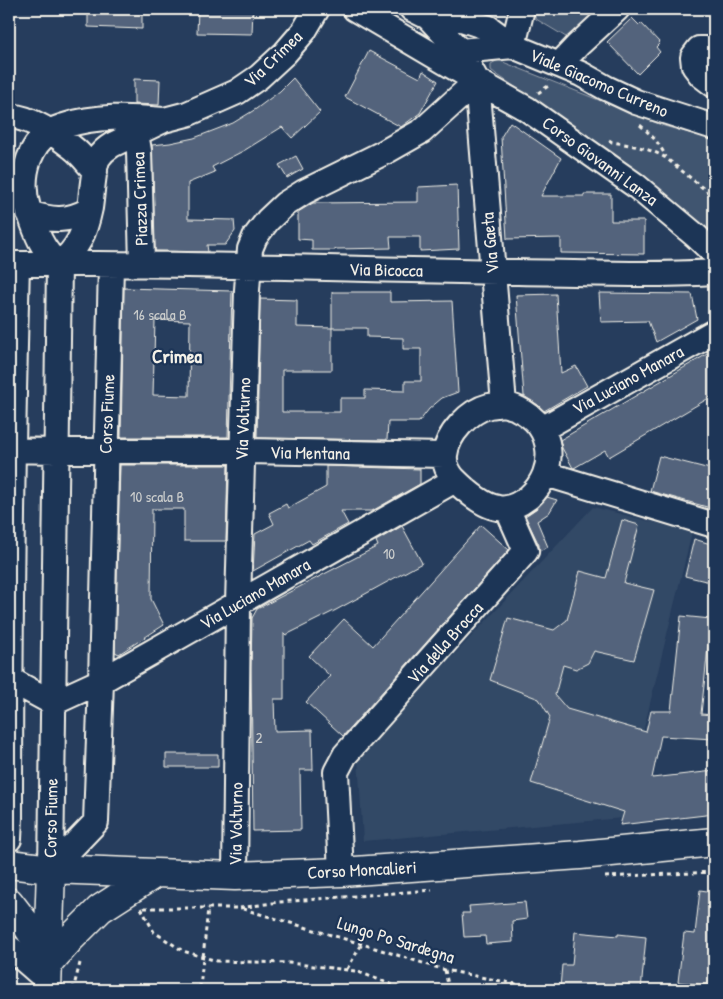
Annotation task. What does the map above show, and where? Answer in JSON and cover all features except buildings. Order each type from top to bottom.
[{"type":"main road","name":"Corso Moncalieri","points":[[9,864],[50,869],[235,876],[341,872],[580,855],[714,842]]},
{"type":"main road","points":[[47,974],[50,869]]},
{"type":"main road","points":[[47,974],[72,937],[100,909],[156,873]]},
{"type":"main road","points":[[9,902],[26,924],[47,974]]},
{"type":"street","name":"Via Crimea","points":[[164,120],[188,114],[237,92],[259,77],[304,31],[317,9]]},
{"type":"street","name":"Corso Giovanni Lanza","points":[[355,9],[477,81],[536,100],[714,253]]},
{"type":"street","points":[[513,46],[522,9]]},
{"type":"street","points":[[558,73],[578,45],[617,9]]},
{"type":"street","points":[[420,13],[460,51],[477,81]]},
{"type":"street","name":"Viale Giacomo Curreno","points":[[420,13],[456,17],[462,13],[489,28],[513,46],[558,73],[581,74],[636,102],[714,127]]},
{"type":"street","name":"Viale Giacomo Curreno","points":[[422,50],[460,51],[513,46]]},
{"type":"street","points":[[714,53],[705,49],[699,49],[693,57],[694,66],[701,75],[714,85]]},
{"type":"street","name":"Via Volturno","points":[[235,876],[238,603],[250,249],[255,237],[268,220],[285,204],[304,192],[385,152],[422,131],[477,81]]},
{"type":"street","name":"Via Gaeta","points":[[477,81],[504,404]]},
{"type":"street","points":[[9,116],[16,117],[50,132],[74,149],[95,172]]},
{"type":"street","points":[[58,264],[50,258],[44,249],[25,199],[24,182],[17,161],[32,153],[40,140],[50,132],[89,119],[130,118],[164,120]]},
{"type":"street","name":"Piazza Crimea","points":[[58,264],[68,257],[77,245],[84,228],[98,159],[112,145],[164,120]]},
{"type":"street","name":"Piazza Crimea","points":[[136,133],[139,150],[142,264]]},
{"type":"street","points":[[30,213],[56,220],[68,219],[89,210]]},
{"type":"street","points":[[9,839],[13,264]]},
{"type":"street","name":"Via Bicocca","points":[[13,264],[142,264],[493,272],[678,274],[714,272]]},
{"type":"street","name":"Corso Fiume","points":[[50,869],[58,264]]},
{"type":"street","name":"Corso Fiume","points":[[50,869],[96,822],[111,265]]},
{"type":"street","name":"Via Luciano Manara","points":[[542,429],[714,332]]},
{"type":"street","points":[[504,404],[519,409],[531,417],[542,429],[548,446],[549,459],[546,474],[537,490],[522,503],[507,508],[496,508],[483,503],[455,480],[446,466],[444,456],[448,442],[463,422],[473,413],[488,406],[504,404]]},
{"type":"street","name":"Via Mentana","points":[[11,450],[242,451],[444,456]]},
{"type":"street","points":[[546,474],[714,524]]},
{"type":"street","name":"Via Luciano Manara","points":[[53,703],[101,681],[455,480]]},
{"type":"street","name":"Via della Brocca","points":[[341,872],[336,772],[345,755],[526,551],[507,508]]},
{"type":"street","points":[[9,679],[53,703]]},
{"type":"street","points":[[11,944],[47,974]]},
{"type":"path","points":[[536,100],[558,73]]},
{"type":"path","points":[[606,138],[612,142],[634,145],[666,158],[714,197]]},
{"type":"path","points":[[599,877],[714,872]]},
{"type":"path","name":"Lungo Po Sardegna","points":[[434,890],[279,902],[240,908],[445,970],[546,990]]},
{"type":"path","points":[[140,908],[154,932],[183,951],[217,961],[289,963],[356,971],[406,990]]},
{"type":"path","points":[[200,988],[208,908]]},
{"type":"path","points":[[346,970],[362,944]]},
{"type":"path","points":[[445,970],[450,990]]},
{"type":"path","points":[[9,987],[13,990]]},
{"type":"shaded area","points":[[531,9],[606,9],[573,37],[566,37],[536,19]]},
{"type":"shaded area","points":[[498,60],[664,126],[714,140],[714,234],[615,154],[491,70],[491,64]]},
{"type":"shaded area","points":[[593,507],[692,532],[622,818],[363,841],[358,757]]},
{"type":"district","name":"Crimea","points":[[177,356]]}]
